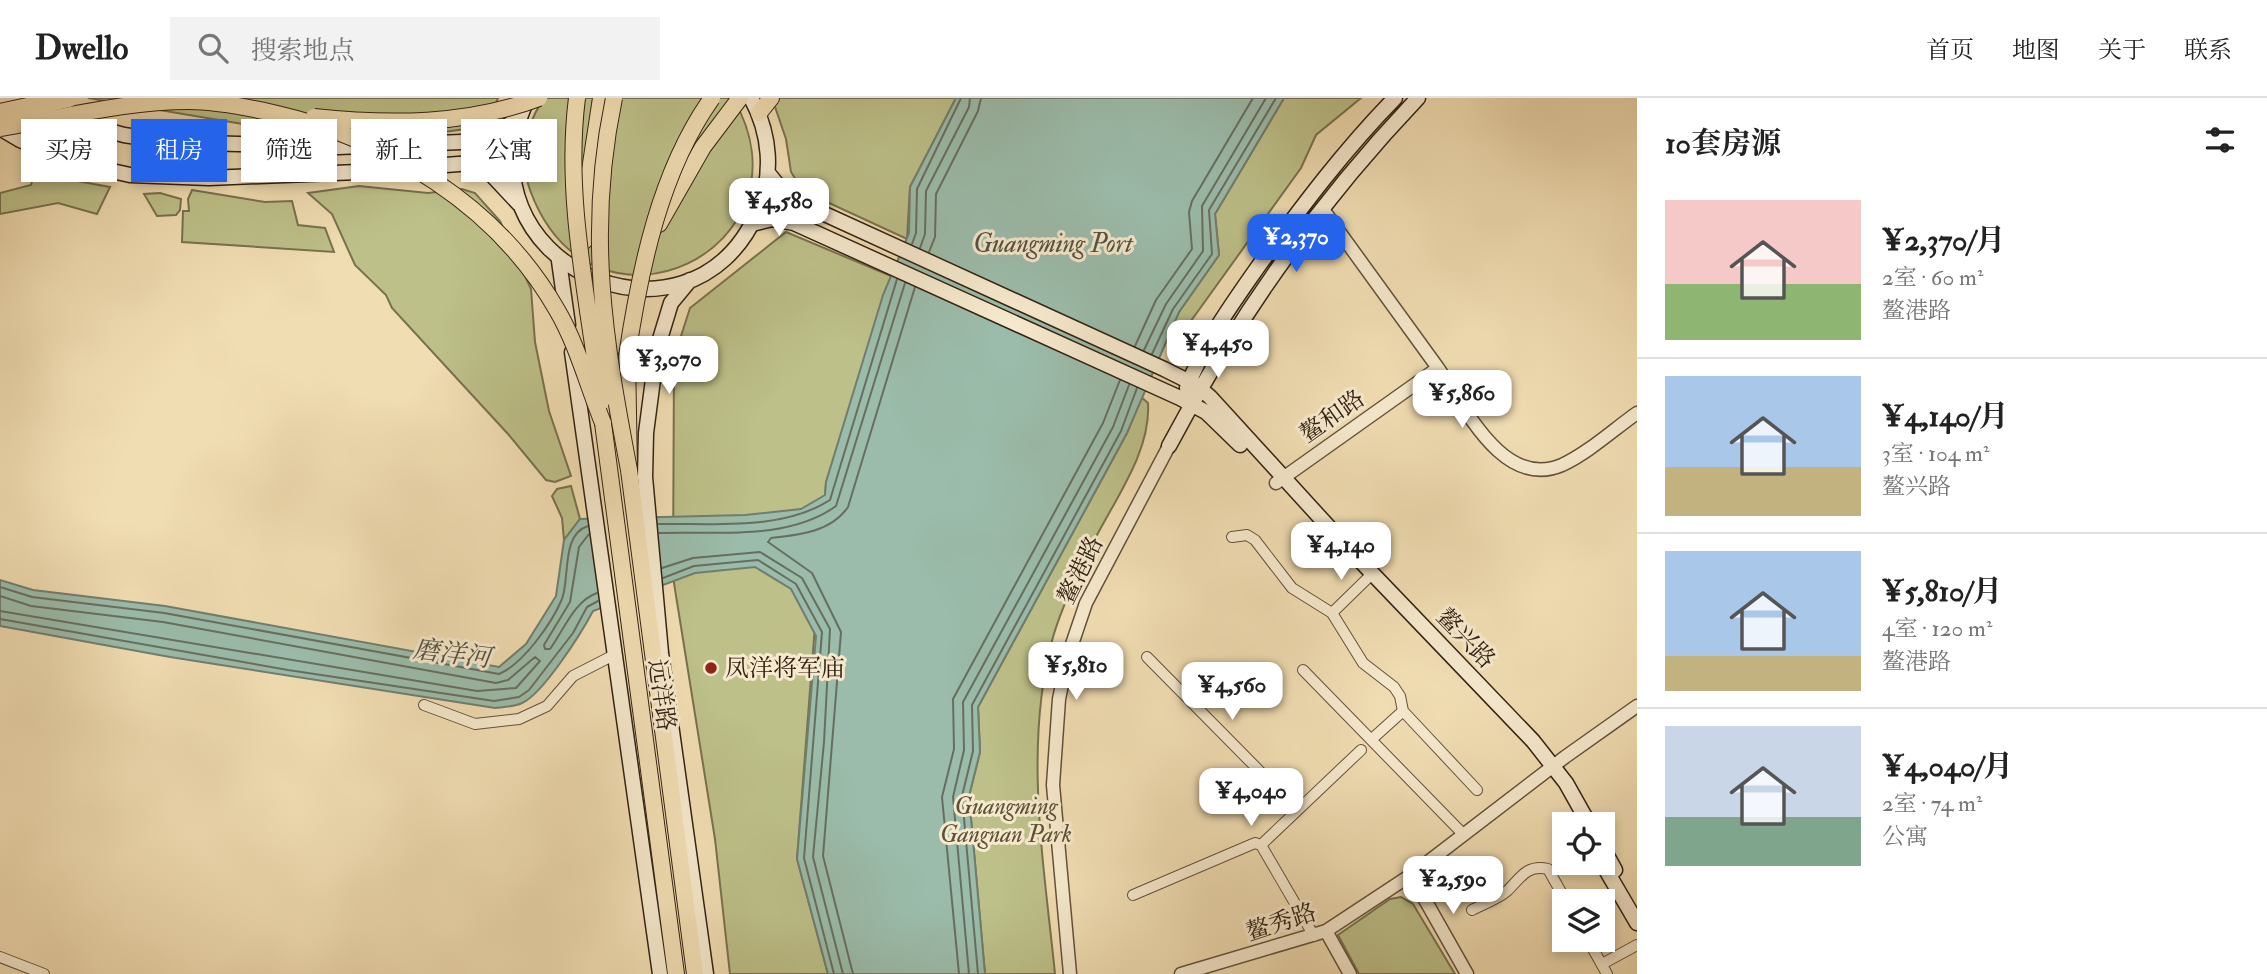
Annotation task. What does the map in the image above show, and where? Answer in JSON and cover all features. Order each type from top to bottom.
[{"type":"highway","points":[[0,113],[69,98]]},
{"type":"highway","points":[[270,113],[406,123],[489,111],[539,98]]},
{"type":"highway","points":[[577,98],[574,120],[575,193],[603,423]]},
{"type":"highway","points":[[583,267],[587,190],[601,98]]},
{"type":"highway","points":[[614,98],[605,140],[598,261],[612,383],[629,470]]},
{"type":"highway","points":[[629,470],[627,356],[638,285],[673,173],[701,113],[712,98]]},
{"type":"highway","points":[[652,236],[704,147],[740,98]]},
{"type":"highway","points":[[759,113],[771,98]]},
{"type":"highway","points":[[0,128],[140,104],[191,101],[305,120],[362,140],[417,169],[474,210],[519,257],[557,311],[603,423]]},
{"type":"highway","name":"远洋路","points":[[603,423],[676,974]]},
{"type":"highway","name":"远洋路","points":[[629,470],[695,974]]},
{"type":"main road","points":[[0,98],[124,135],[214,146],[397,146],[486,141],[518,118]]},
{"type":"main road","points":[[528,98],[518,118],[512,146],[512,176],[519,204],[529,225],[559,261],[589,279],[622,288],[656,289],[690,280],[726,257],[752,224],[763,200],[768,173],[767,143],[759,113],[751,98]]},
{"type":"main road","name":"鳌港路","points":[[1169,446],[1195,385],[1211,335],[1282,234],[1351,147],[1395,98]]},
{"type":"main road","name":"鳌港路","points":[[1195,385],[1322,208],[1418,98]]},
{"type":"main road","points":[[0,128],[20,140],[72,162],[130,175],[209,178],[358,172],[471,163],[489,172],[519,204]]},
{"type":"main road","points":[[768,173],[781,189],[818,212],[1195,385],[1237,434]]},
{"type":"main road","points":[[752,224],[772,219],[794,223],[1187,402],[1237,434]]},
{"type":"main road","points":[[559,261],[660,974]]},
{"type":"main road","points":[[690,280],[671,303],[657,349],[646,433],[646,509],[661,653],[706,974]]},
{"type":"main road","name":"鳌兴路","points":[[1237,434],[1369,576],[1533,741],[1573,812]]},
{"type":"main road","name":"鳌兴路","points":[[1550,770],[1580,812]]},
{"type":"main road","points":[[1615,869],[1637,907]]},
{"type":"main road","points":[[1609,875],[1637,923]]},
{"type":"street","points":[[1322,208],[1497,451],[1520,467],[1548,469],[1563,464],[1637,413]]},
{"type":"street","name":"鳌和路","points":[[1279,480],[1438,368]]},
{"type":"street","name":"鳌港路","points":[[1070,974],[1053,785],[1059,699],[1068,656],[1086,603],[1169,446]]},
{"type":"street","points":[[1232,537],[1247,536],[1255,540],[1293,588],[1332,613],[1363,663],[1394,687],[1401,696],[1403,711],[1477,790]]},
{"type":"street","points":[[1332,613],[1369,576]]},
{"type":"street","points":[[424,705],[475,724],[519,719],[547,706],[573,676],[614,655]]},
{"type":"street","points":[[1147,657],[1296,808]]},
{"type":"street","points":[[1303,670],[1464,835]]},
{"type":"street","name":"鳌秀路","points":[[1181,974],[1320,934],[1411,874],[1637,706]]},
{"type":"street","points":[[1372,739],[1403,711]]},
{"type":"street","points":[[1261,845],[1296,808],[1361,750]]},
{"type":"street","points":[[1133,895],[1255,843],[1261,845],[1350,974]]},
{"type":"street","points":[[1472,910],[1506,892],[1517,877],[1536,868],[1548,869],[1559,889]]},
{"type":"street","points":[[1411,874],[1467,974]]},
{"type":"street","points":[[1595,952],[1604,969],[1637,945]]},
{"type":"street","points":[[0,957],[44,974]]},
{"type":"green space","points":[[88,98],[498,98],[490,119],[461,119],[461,130],[447,132],[447,119],[351,119],[351,134],[337,133],[337,119],[241,119],[241,124],[227,121],[227,119]]},
{"type":"green space","points":[[545,98],[733,98],[752,152],[747,199],[723,238],[687,264],[644,275],[600,268],[560,241],[530,190],[528,182],[557,182],[557,119],[533,119]]},
{"type":"green space","points":[[772,98],[956,98],[910,187],[907,239],[803,191],[791,172],[786,139]]},
{"type":"green space","points":[[1284,98],[1361,98],[1316,135],[1301,168],[1183,332],[1166,339],[1179,312],[1219,255],[1215,214]]},
{"type":"green space","points":[[32,182],[83,182],[110,187],[97,214],[58,203],[0,214],[0,193],[31,185]]},
{"type":"green space","points":[[359,186],[428,193],[462,189],[475,193],[500,221],[531,289],[535,342],[549,411],[571,476],[555,482],[546,480],[508,434],[392,308],[386,295],[355,265],[332,214],[308,193]]},
{"type":"green space","points":[[192,190],[265,202],[292,201],[298,225],[325,228],[334,252],[182,242],[183,211],[189,211],[188,199]]},
{"type":"green space","points":[[160,193],[181,199],[180,210],[176,215],[157,216],[144,194]]},
{"type":"green space","points":[[786,232],[891,276],[826,483],[797,859],[828,974],[730,974],[715,839],[673,577],[674,358],[690,308]]},
{"type":"green space","name":"Guangming Gangnan Park","points":[[1141,397],[1148,403],[1148,420],[1139,454],[1067,598],[1053,637],[1044,678],[1039,720],[1039,805],[1055,974],[985,974],[969,796],[980,752],[978,707],[1127,433]]},
{"type":"green space","points":[[571,486],[580,519],[564,540],[562,518],[552,496],[557,489]]},
{"type":"green space","points":[[1401,897],[1413,904],[1455,974],[1359,974],[1338,935],[1390,899]]},
{"type":"water","name":"Guangming Port","points":[[956,98],[1284,98],[1215,214],[1219,255],[1179,312],[1127,433],[978,707],[980,752],[969,796],[985,974],[828,974],[797,859],[816,636],[791,589],[755,567],[695,573],[593,611],[551,675],[531,697],[522,703],[495,708],[170,657],[0,626],[0,580],[33,590],[165,606],[499,667],[526,644],[556,596],[564,540],[580,519],[745,515],[801,509],[825,495],[826,482],[883,295],[909,233],[910,187]]},
{"type":"pier","points":[[639,514],[649,594],[615,607],[601,515]]},
{"type":"place","name":"凤洋将军庙","points":[[711,668]]},
{"type":"water label","name":"磨洋河","points":[[452,653]]}]
